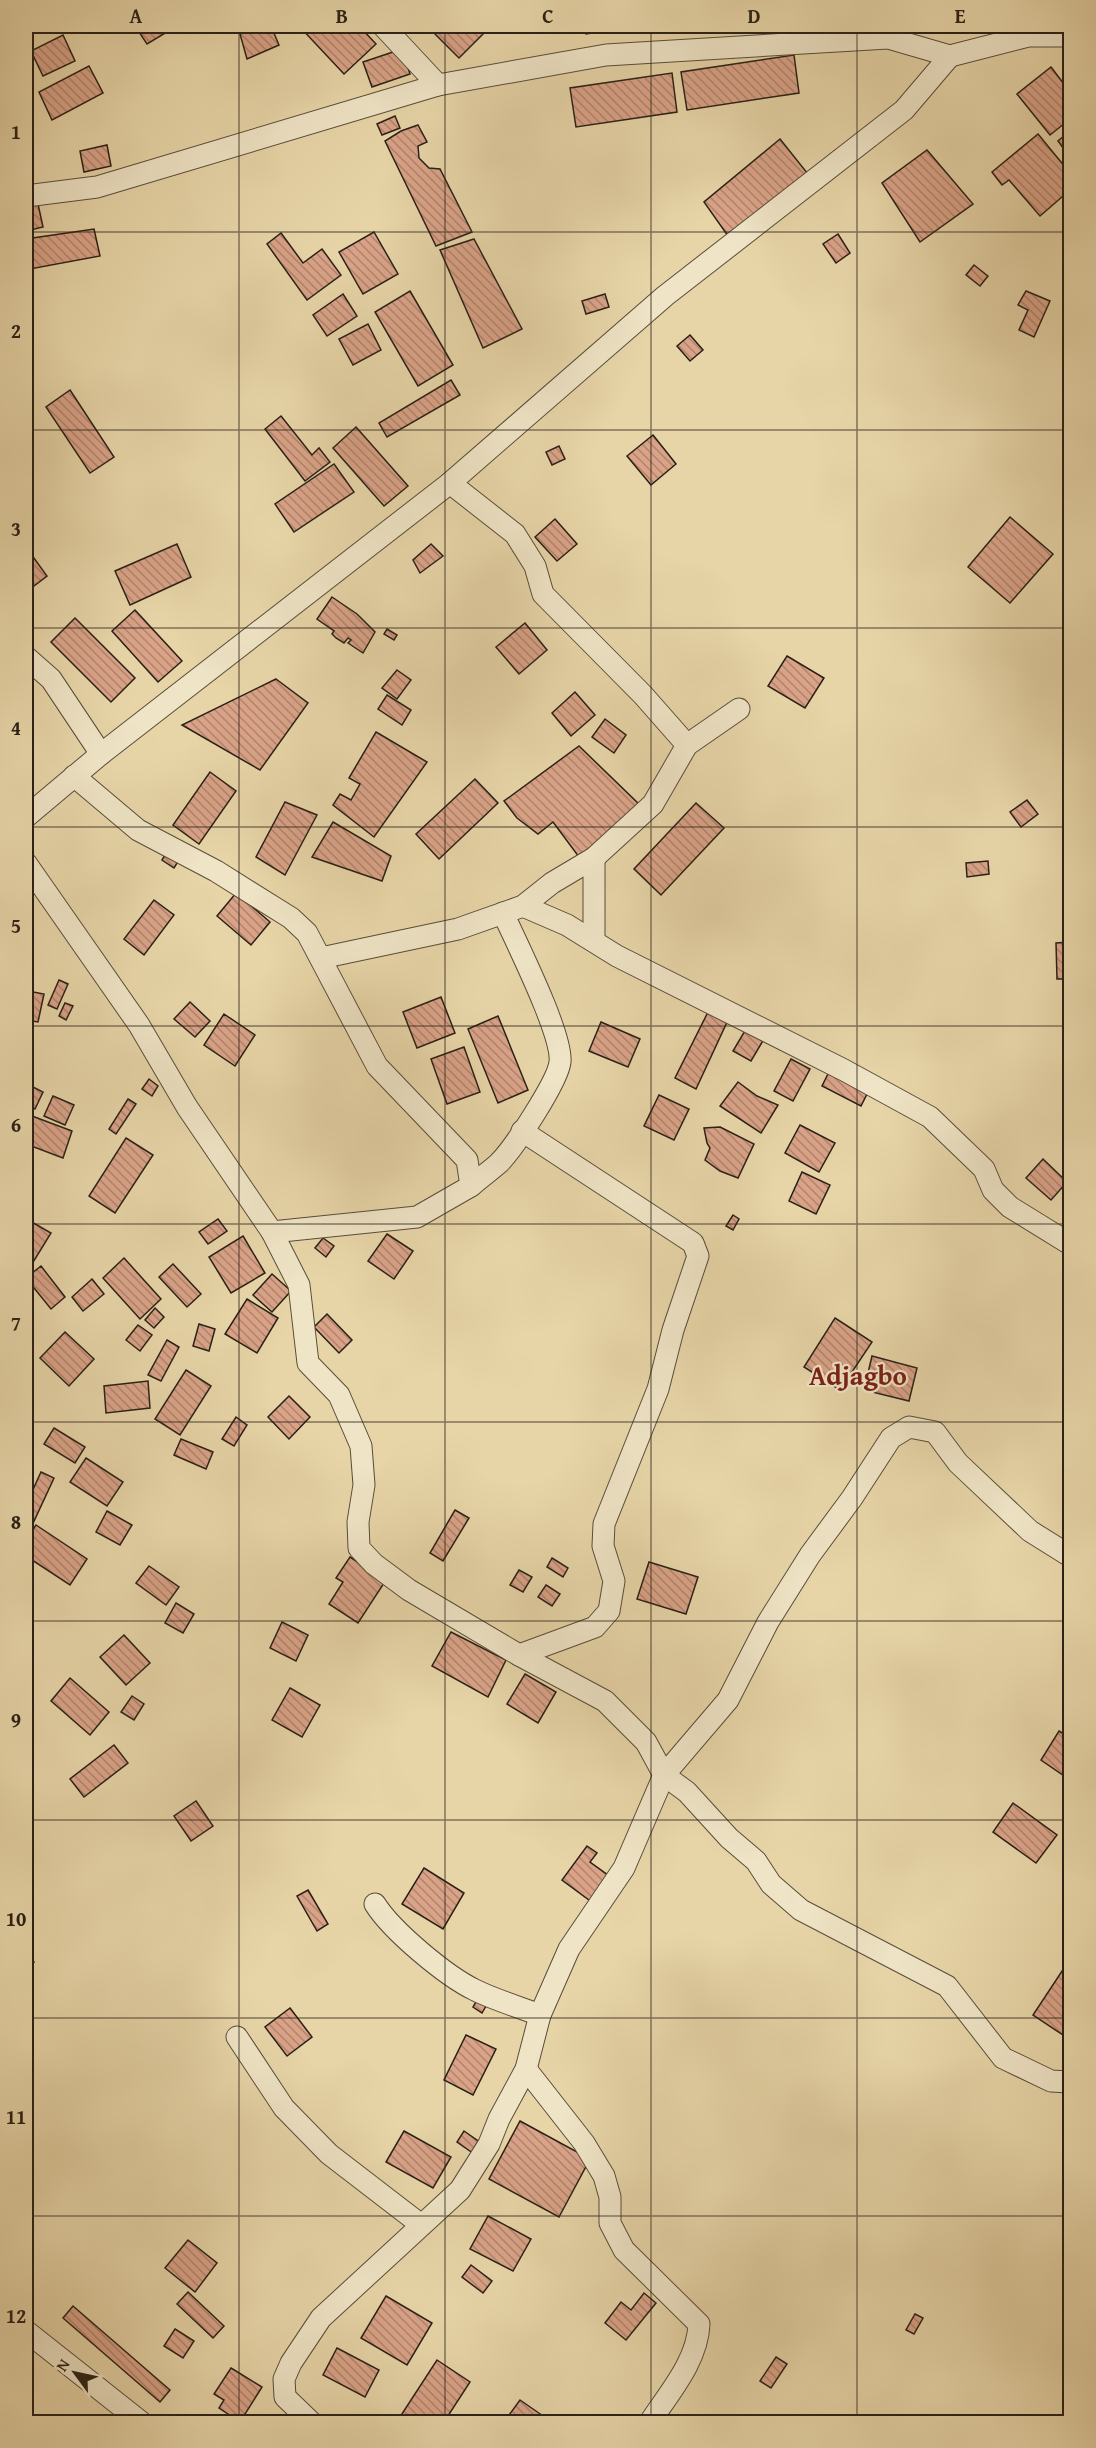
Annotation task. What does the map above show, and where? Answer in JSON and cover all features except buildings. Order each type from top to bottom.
[{"type":"street","points":[[383,26],[438,85]]},
{"type":"street","points":[[26,817],[101,754],[450,483],[665,296],[904,110],[950,56],[1029,31],[1071,36]]},
{"type":"street","points":[[26,196],[97,187],[438,85],[606,55],[888,38],[950,56]]},
{"type":"street","points":[[450,483],[515,534],[535,566],[543,594],[643,695],[687,745]]},
{"type":"street","points":[[26,657],[51,679],[101,754]]},
{"type":"street","points":[[321,958],[458,929],[513,910],[594,858],[653,804],[687,745],[739,709]]},
{"type":"street","points":[[74,776],[138,830],[216,871],[291,918],[308,933],[377,1066],[467,1160],[471,1186]]},
{"type":"street","points":[[594,858],[594,941]]},
{"type":"street","points":[[26,863],[139,1025],[187,1107],[272,1232],[299,1286],[308,1363],[339,1395],[361,1446],[364,1485],[358,1522],[359,1548],[374,1563],[410,1590],[519,1655],[605,1701],[646,1742],[664,1775],[687,1792],[729,1838],[756,1861],[771,1884],[801,1910],[947,1986],[1003,2058],[1051,2081],[1071,2082]]},
{"type":"street","points":[[513,910],[567,925],[617,956],[844,1070],[930,1117],[984,1169],[993,1190],[1010,1207],[1071,1244]]},
{"type":"street","points":[[272,1232],[417,1217],[471,1186],[500,1162],[522,1131],[557,1072],[560,1060],[556,1036],[513,910]]},
{"type":"street","points":[[519,1655],[595,1627],[609,1611],[614,1581],[603,1546],[604,1524],[658,1389],[698,1256],[693,1244],[522,1131]]},
{"type":"street","points":[[311,2422],[285,2397],[284,2379],[291,2362],[321,2318],[420,2224],[460,2190],[489,2144],[499,2119],[526,2069],[540,2014],[569,1949],[624,1868],[664,1775],[728,1700],[768,1622],[891,1438],[909,1427],[935,1432],[958,1463],[1030,1531],[1071,1556]]},
{"type":"street","points":[[375,1904],[385,1920],[435,1962],[475,1990],[540,2014]]},
{"type":"street","points":[[237,2037],[284,2108],[329,2154],[420,2224]]},
{"type":"street","points":[[526,2069],[584,2143],[604,2176],[610,2197],[610,2223],[624,2250],[699,2324],[699,2338],[693,2355],[650,2422]]},
{"type":"street","points":[[26,2331],[141,2422]]},
{"type":"district","name":"Adjagbo","points":[[858,1375]]}]
